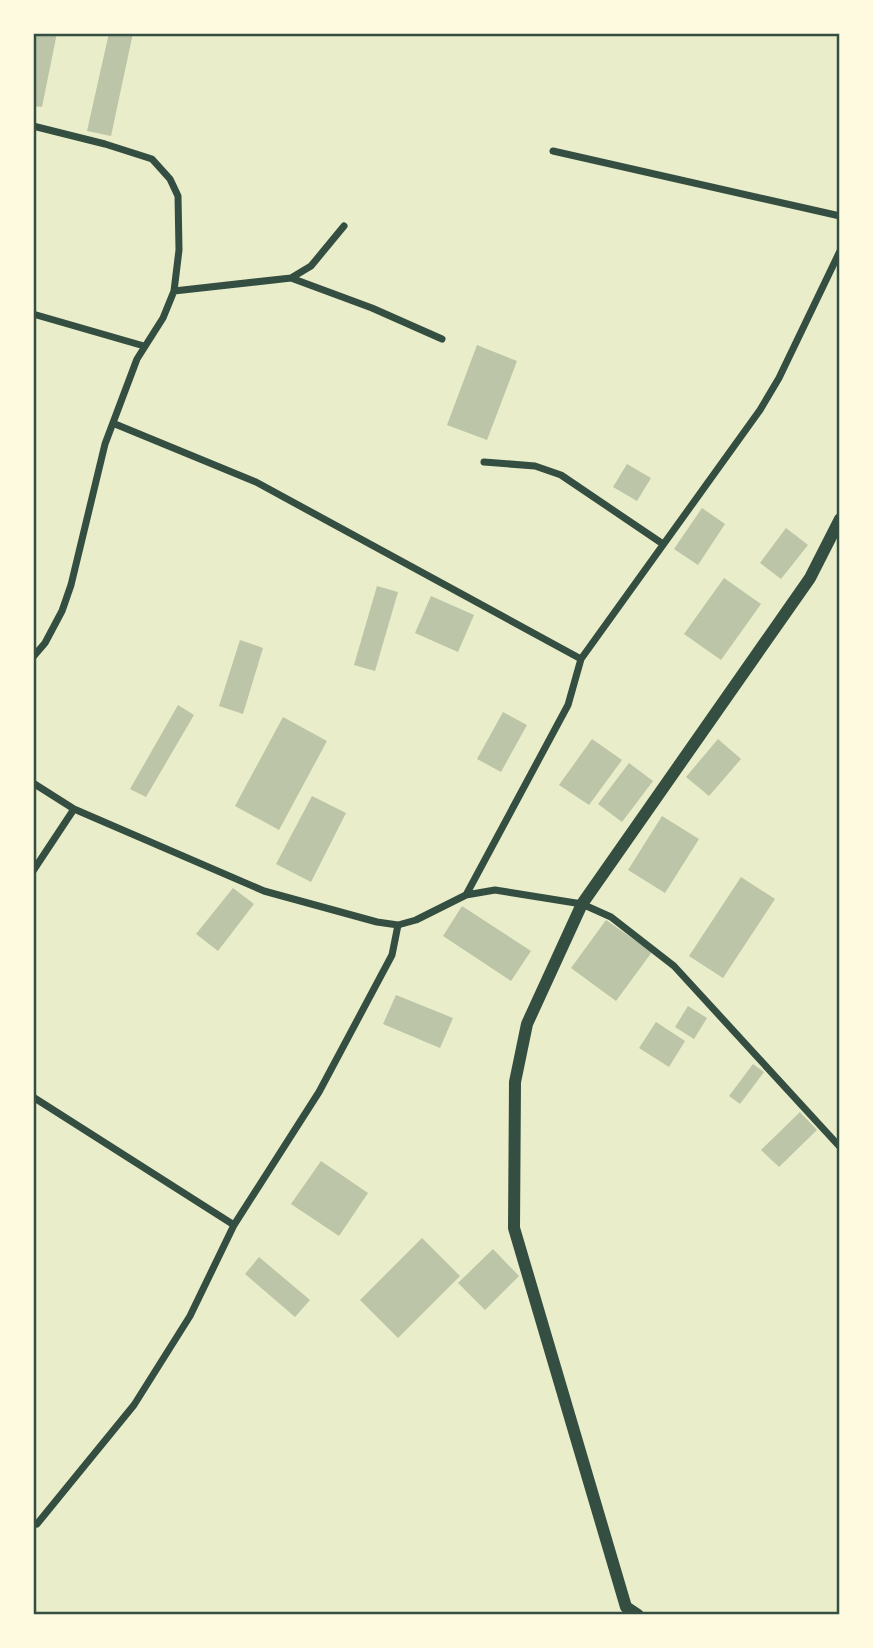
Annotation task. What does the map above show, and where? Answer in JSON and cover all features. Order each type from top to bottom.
[{"type":"street","points":[[33,126],[152,159],[170,179],[178,196],[179,250],[174,291],[163,318],[144,346],[105,444],[71,585],[62,611],[45,642],[33,657]]},
{"type":"street","points":[[553,151],[840,216]]},
{"type":"street","points":[[174,291],[291,278],[311,266],[344,226]]},
{"type":"street","points":[[466,895],[568,705],[581,659],[773,389],[840,251]]},
{"type":"street","points":[[291,278],[372,307],[442,339]]},
{"type":"street","points":[[33,314],[144,346]]},
{"type":"street","points":[[114,424],[256,482],[581,659]]},
{"type":"street","points":[[484,462],[535,466],[561,475],[663,544]]},
{"type":"street","points":[[638,1615],[626,1607],[514,1228],[515,1082],[527,1024],[582,904],[810,579],[840,519]]},
{"type":"street","points":[[33,783],[74,809],[264,891],[377,922],[398,925],[416,920],[466,895],[495,890],[582,904],[611,917],[674,966],[840,1147]]},
{"type":"street","points":[[33,871],[74,809]]},
{"type":"street","points":[[37,1524],[134,1405],[190,1316],[234,1225],[319,1092],[392,955],[398,925]]},
{"type":"street","points":[[33,1097],[234,1225]]},
{"type":"building","points":[[33,33],[57,33],[42,107],[33,106]]},
{"type":"building","points":[[109,33],[133,33],[111,136],[87,131]]},
{"type":"building","points":[[477,345],[517,361],[487,440],[447,425]]},
{"type":"building","points":[[627,464],[651,478],[637,501],[613,487]]},
{"type":"building","points":[[702,508],[725,524],[698,565],[674,549]]},
{"type":"building","points":[[786,528],[808,545],[781,579],[760,563]]},
{"type":"building","points":[[724,578],[761,604],[721,660],[684,634]]},
{"type":"building","points":[[377,586],[398,592],[375,671],[354,665]]},
{"type":"building","points":[[431,596],[474,615],[458,652],[415,633]]},
{"type":"building","points":[[240,640],[263,648],[243,714],[219,706]]},
{"type":"building","points":[[178,705],[194,715],[146,797],[130,789]]},
{"type":"building","points":[[503,712],[527,725],[501,772],[477,759]]},
{"type":"building","points":[[283,717],[327,741],[279,830],[235,806]]},
{"type":"building","points":[[592,739],[622,760],[589,805],[559,785]]},
{"type":"building","points":[[718,739],[741,759],[709,796],[686,777]]},
{"type":"building","points":[[629,763],[653,781],[622,822],[598,804]]},
{"type":"building","points":[[312,796],[346,813],[311,882],[276,864]]},
{"type":"building","points":[[662,816],[699,839],[665,893],[628,870]]},
{"type":"building","points":[[741,877],[775,899],[723,978],[689,956]]},
{"type":"building","points":[[233,888],[254,904],[218,951],[196,934]]},
{"type":"building","points":[[462,906],[531,951],[511,981],[443,936]]},
{"type":"building","points":[[606,920],[652,952],[616,1001],[571,968]]},
{"type":"building","points":[[396,995],[453,1018],[440,1048],[383,1024]]},
{"type":"building","points":[[688,1006],[707,1018],[694,1039],[675,1027]]},
{"type":"building","points":[[656,1022],[685,1041],[669,1067],[639,1048]]},
{"type":"building","points":[[753,1064],[764,1072],[740,1104],[729,1096]]},
{"type":"building","points":[[800,1112],[817,1130],[779,1167],[761,1150]]},
{"type":"building","points":[[321,1161],[368,1193],[339,1236],[291,1204]]},
{"type":"building","points":[[422,1238],[460,1276],[398,1338],[360,1300]]},
{"type":"building","points":[[493,1249],[519,1276],[485,1310],[458,1283]]},
{"type":"building","points":[[259,1257],[310,1300],[295,1317],[245,1274]]}]
